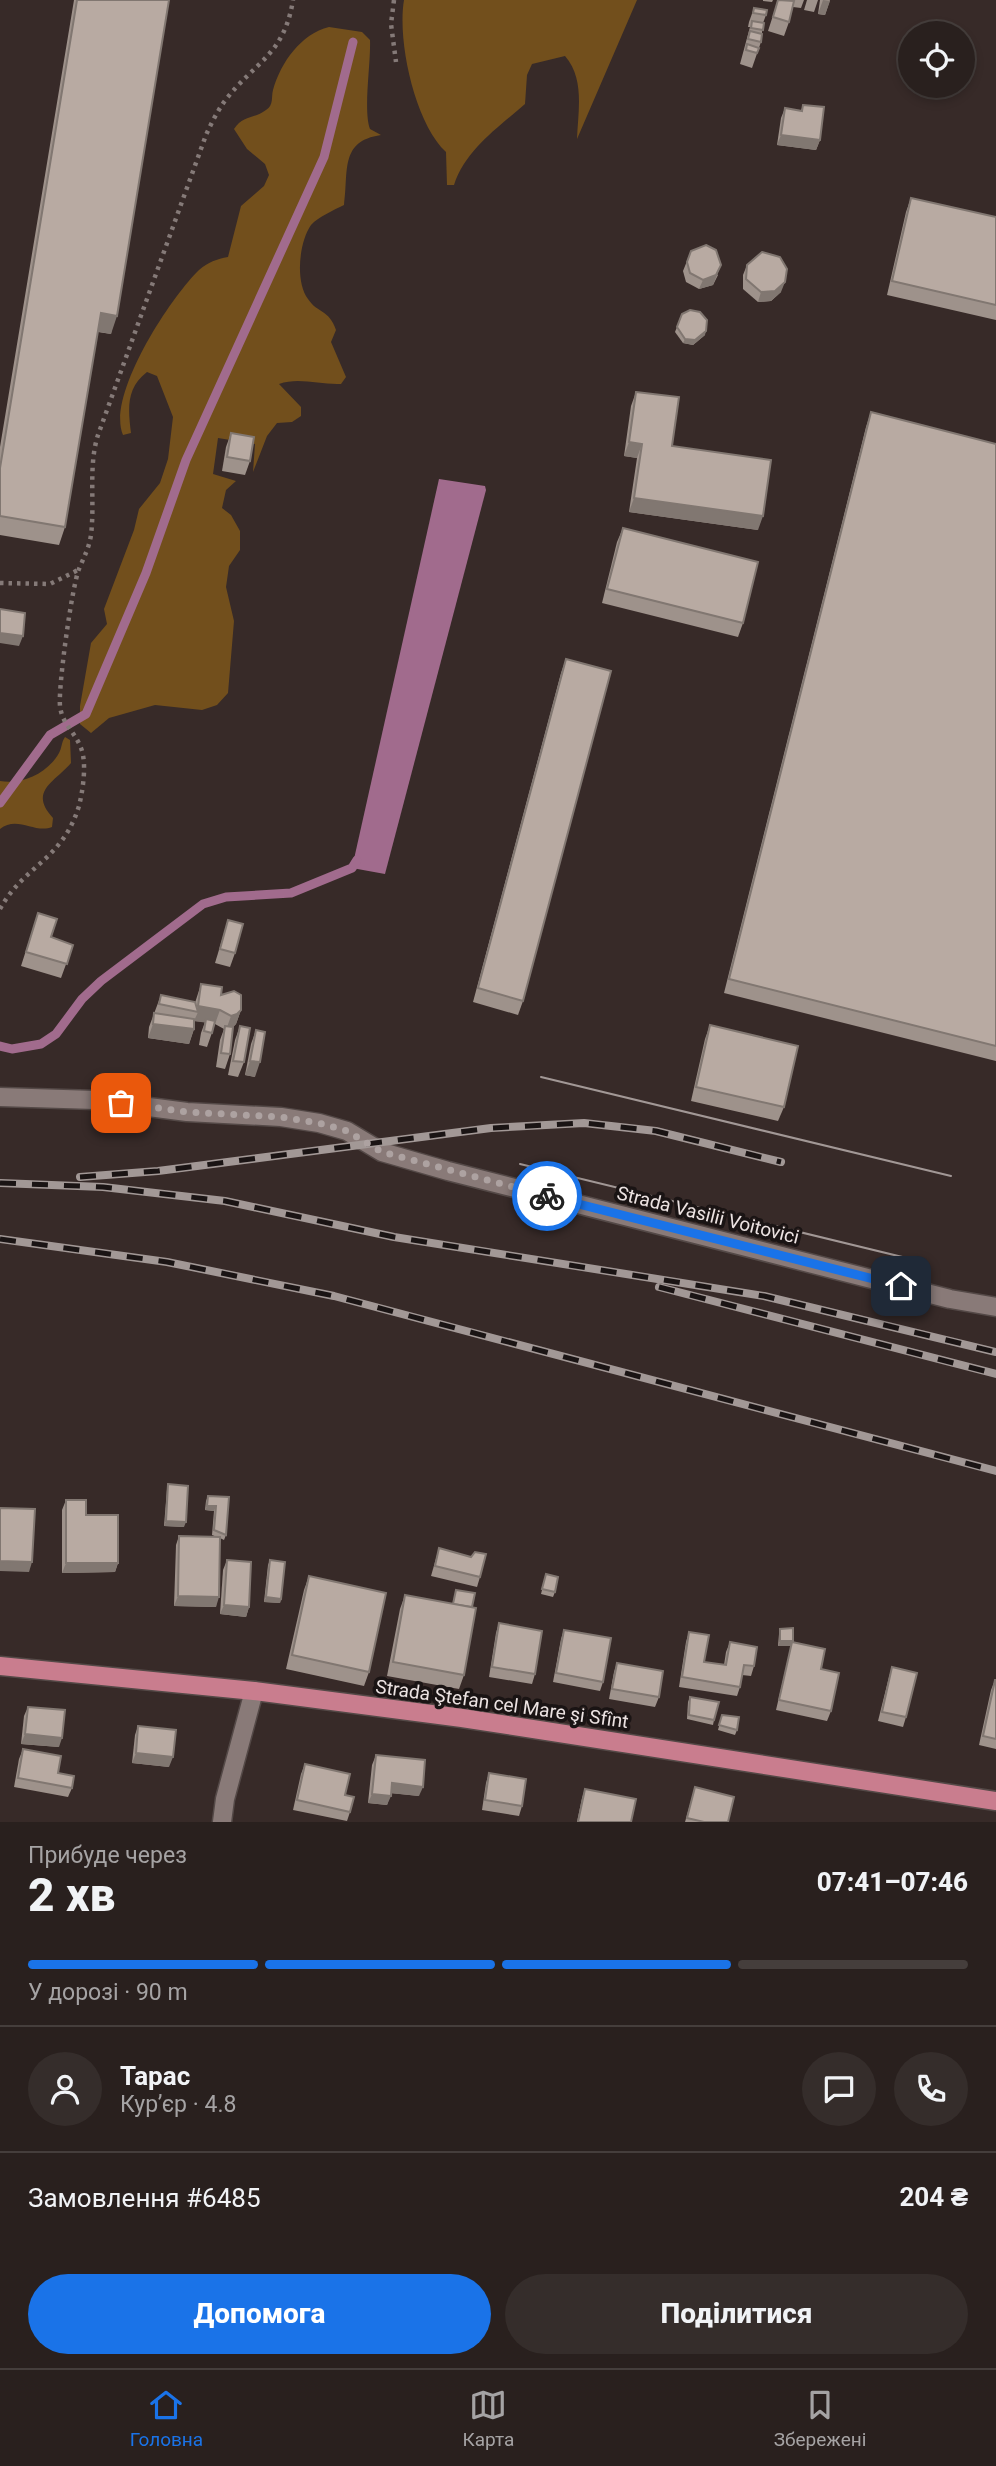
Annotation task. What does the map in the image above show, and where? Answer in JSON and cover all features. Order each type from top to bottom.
[{"type":"main road","name":"Strada Ştefan cel Mare şi Sfînt","points":[[0,1666],[254,1691],[475,1720],[996,1801]]},
{"type":"street","name":"Strada Vasilii Voitovici","points":[[0,1097],[95,1100],[187,1112],[281,1117],[319,1123],[347,1131],[382,1152],[448,1171],[950,1299],[996,1307]]},
{"type":"street","points":[[222,1822],[225,1799],[254,1691]]},
{"type":"path","points":[[0,909],[18,885],[58,849],[79,805],[82,748],[63,719],[60,706],[78,570],[89,542],[93,517],[93,450],[97,435],[206,135],[223,102],[278,47],[290,19],[293,0]]},
{"type":"path","points":[[394,0],[391,24],[396,62]]},
{"type":"path","points":[[0,583],[50,584],[78,570]]},
{"type":"shaded area","points":[[404,0],[637,0],[577,139],[579,96],[571,65],[565,56],[532,64],[527,75],[525,104],[475,150],[459,172],[454,185],[447,185],[446,152],[425,122],[411,81],[403,37]]},
{"type":"shaded area","points":[[329,27],[362,32],[370,40],[368,121],[370,129],[381,135],[368,138],[352,151],[347,170],[344,205],[311,225],[301,251],[300,273],[304,292],[312,304],[333,323],[336,330],[331,342],[346,377],[341,384],[294,381],[279,384],[301,407],[301,416],[292,422],[277,423],[267,436],[253,472],[255,444],[218,438],[213,474],[236,481],[226,490],[222,508],[231,515],[240,531],[240,550],[229,566],[226,587],[234,621],[228,693],[217,705],[202,710],[155,705],[109,718],[91,733],[80,724],[80,706],[91,643],[107,624],[104,609],[134,530],[139,509],[160,483],[168,459],[173,417],[157,376],[147,372],[132,392],[129,407],[131,433],[123,435],[120,418],[132,373],[172,302],[199,270],[213,261],[228,257],[241,206],[264,186],[269,175],[265,164],[247,149],[234,129],[241,121],[269,108],[273,90],[287,60],[301,43]]},
{"type":"shaded area","points":[[439,479],[485,486],[486,490],[385,874],[352,868]]},
{"type":"shaded area","points":[[65,737],[70,740],[71,763],[43,794],[46,809],[53,818],[52,827],[46,829],[13,824],[0,829],[0,781],[17,781],[41,772],[54,760]]},
{"type":"building","points":[[77,0],[169,0],[117,316],[101,313],[65,527],[0,516],[0,468]]},
{"type":"building","points":[[778,0],[794,1],[789,22],[773,17]]},
{"type":"building","points":[[754,8],[767,10],[766,15],[753,13]]},
{"type":"building","points":[[752,21],[764,23],[763,30],[751,28]]},
{"type":"building","points":[[750,31],[762,34],[761,42],[748,39]]},
{"type":"building","points":[[747,44],[759,48],[757,53],[746,50]]},
{"type":"building","points":[[803,105],[824,107],[820,140],[781,135],[785,108],[802,111]]},
{"type":"building","points":[[911,198],[996,217],[996,305],[892,281]]},
{"type":"building","points":[[706,245],[716,250],[721,265],[716,275],[703,280],[690,273],[687,262],[691,251]]},
{"type":"building","points":[[762,252],[780,257],[787,269],[785,282],[775,291],[761,292],[746,279],[747,265]]},
{"type":"building","points":[[690,310],[700,312],[707,320],[706,331],[695,340],[685,339],[677,327],[682,314]]},
{"type":"building","points":[[636,392],[679,397],[672,446],[771,460],[763,516],[634,498],[642,444],[629,442]]},
{"type":"building","points":[[871,412],[996,444],[996,1046],[729,979]]},
{"type":"building","points":[[231,433],[254,437],[250,461],[227,457]]},
{"type":"building","points":[[623,528],[758,562],[743,623],[607,589]]},
{"type":"building","points":[[0,609],[25,613],[23,636],[0,633]]},
{"type":"building","points":[[566,659],[611,671],[523,1001],[478,988]]},
{"type":"building","points":[[38,913],[57,919],[51,937],[73,945],[67,964],[26,952]]},
{"type":"building","points":[[228,920],[243,924],[235,953],[220,949]]},
{"type":"building","points":[[201,984],[222,987],[221,995],[234,991],[241,995],[241,1010],[231,1016],[220,1010],[198,1006]]},
{"type":"building","points":[[161,995],[195,1002],[198,1012],[159,1004]]},
{"type":"building","points":[[154,1013],[194,1019],[194,1029],[153,1024]]},
{"type":"building","points":[[206,1019],[215,1021],[212,1033],[204,1031]]},
{"type":"building","points":[[710,1025],[798,1046],[784,1107],[696,1087]]},
{"type":"building","points":[[225,1026],[233,1027],[230,1054],[221,1053]]},
{"type":"building","points":[[240,1026],[250,1028],[244,1062],[233,1061]]},
{"type":"building","points":[[256,1030],[265,1032],[260,1062],[250,1061]]},
{"type":"building","points":[[168,1484],[188,1486],[186,1522],[166,1521]]},
{"type":"building","points":[[208,1496],[229,1497],[226,1535],[214,1530],[216,1506],[207,1506]]},
{"type":"building","points":[[66,1500],[86,1500],[86,1515],[118,1515],[118,1563],[66,1563]]},
{"type":"building","points":[[0,1508],[35,1509],[32,1562],[0,1561]]},
{"type":"building","points":[[179,1536],[220,1537],[219,1597],[178,1596]]},
{"type":"building","points":[[439,1548],[471,1557],[475,1552],[486,1554],[480,1577],[435,1566]]},
{"type":"building","points":[[227,1560],[251,1562],[249,1607],[224,1605]]},
{"type":"building","points":[[270,1560],[285,1562],[281,1599],[266,1597]]},
{"type":"building","points":[[546,1574],[558,1577],[555,1592],[542,1589]]},
{"type":"building","points":[[309,1576],[386,1593],[369,1672],[292,1655]]},
{"type":"building","points":[[456,1590],[475,1593],[472,1607],[453,1604]]},
{"type":"building","points":[[405,1595],[476,1608],[464,1675],[393,1662]]},
{"type":"building","points":[[499,1623],[542,1631],[535,1674],[492,1667]]},
{"type":"building","points":[[793,1628],[793,1641],[780,1641],[780,1629]]},
{"type":"building","points":[[564,1630],[611,1638],[603,1682],[556,1673]]},
{"type":"building","points":[[689,1632],[709,1635],[704,1662],[726,1665],[730,1642],[757,1647],[754,1666],[744,1665],[740,1687],[682,1677]]},
{"type":"building","points":[[792,1642],[825,1649],[821,1669],[839,1673],[831,1711],[779,1700]]},
{"type":"building","points":[[617,1663],[663,1671],[659,1697],[612,1689]]},
{"type":"building","points":[[892,1667],[917,1673],[906,1717],[882,1712]]},
{"type":"building","points":[[996,1680],[996,1739],[983,1736]]},
{"type":"building","points":[[690,1697],[719,1702],[714,1720],[689,1715]]},
{"type":"building","points":[[28,1707],[65,1710],[62,1738],[25,1734]]},
{"type":"building","points":[[722,1715],[739,1717],[737,1730],[719,1725]]},
{"type":"building","points":[[138,1726],[176,1730],[173,1757],[136,1753]]},
{"type":"building","points":[[23,1749],[61,1756],[58,1773],[74,1776],[72,1788],[18,1778]]},
{"type":"building","points":[[376,1755],[425,1760],[423,1787],[392,1783],[391,1796],[372,1794]]},
{"type":"building","points":[[305,1764],[350,1774],[345,1795],[354,1797],[350,1812],[297,1800]]},
{"type":"building","points":[[489,1773],[526,1779],[522,1806],[485,1800]]},
{"type":"building","points":[[695,1787],[734,1797],[728,1822],[704,1822],[687,1818]]},
{"type":"building","points":[[585,1789],[636,1799],[631,1822],[578,1822]]},
{"type":"waterway","points":[[0,803],[50,735],[86,714],[146,573],[186,460],[324,157],[353,42]]},
{"type":"waterway","points":[[0,1046],[12,1049],[41,1044],[56,1034],[82,999],[101,981],[203,904],[226,897],[291,893],[352,868],[357,860]]},
{"type":"tram line","points":[[541,1077],[951,1176]]},
{"type":"tram line","points":[[520,1164],[923,1262]]},
{"type":"railway","points":[[80,1177],[158,1171],[491,1128],[584,1123],[656,1131],[781,1162]]},
{"type":"railway","points":[[0,1183],[103,1187],[225,1201],[394,1237],[764,1296],[996,1352]]},
{"type":"railway","points":[[0,1239],[167,1262],[334,1296],[996,1471]]},
{"type":"railway","points":[[659,1287],[996,1374]]},
{"type":"way so far","points":[[121,1103],[187,1112],[281,1117],[319,1123],[347,1131],[382,1152],[547,1196]]},
{"type":"route","points":[[547,1196],[901,1286]]}]
